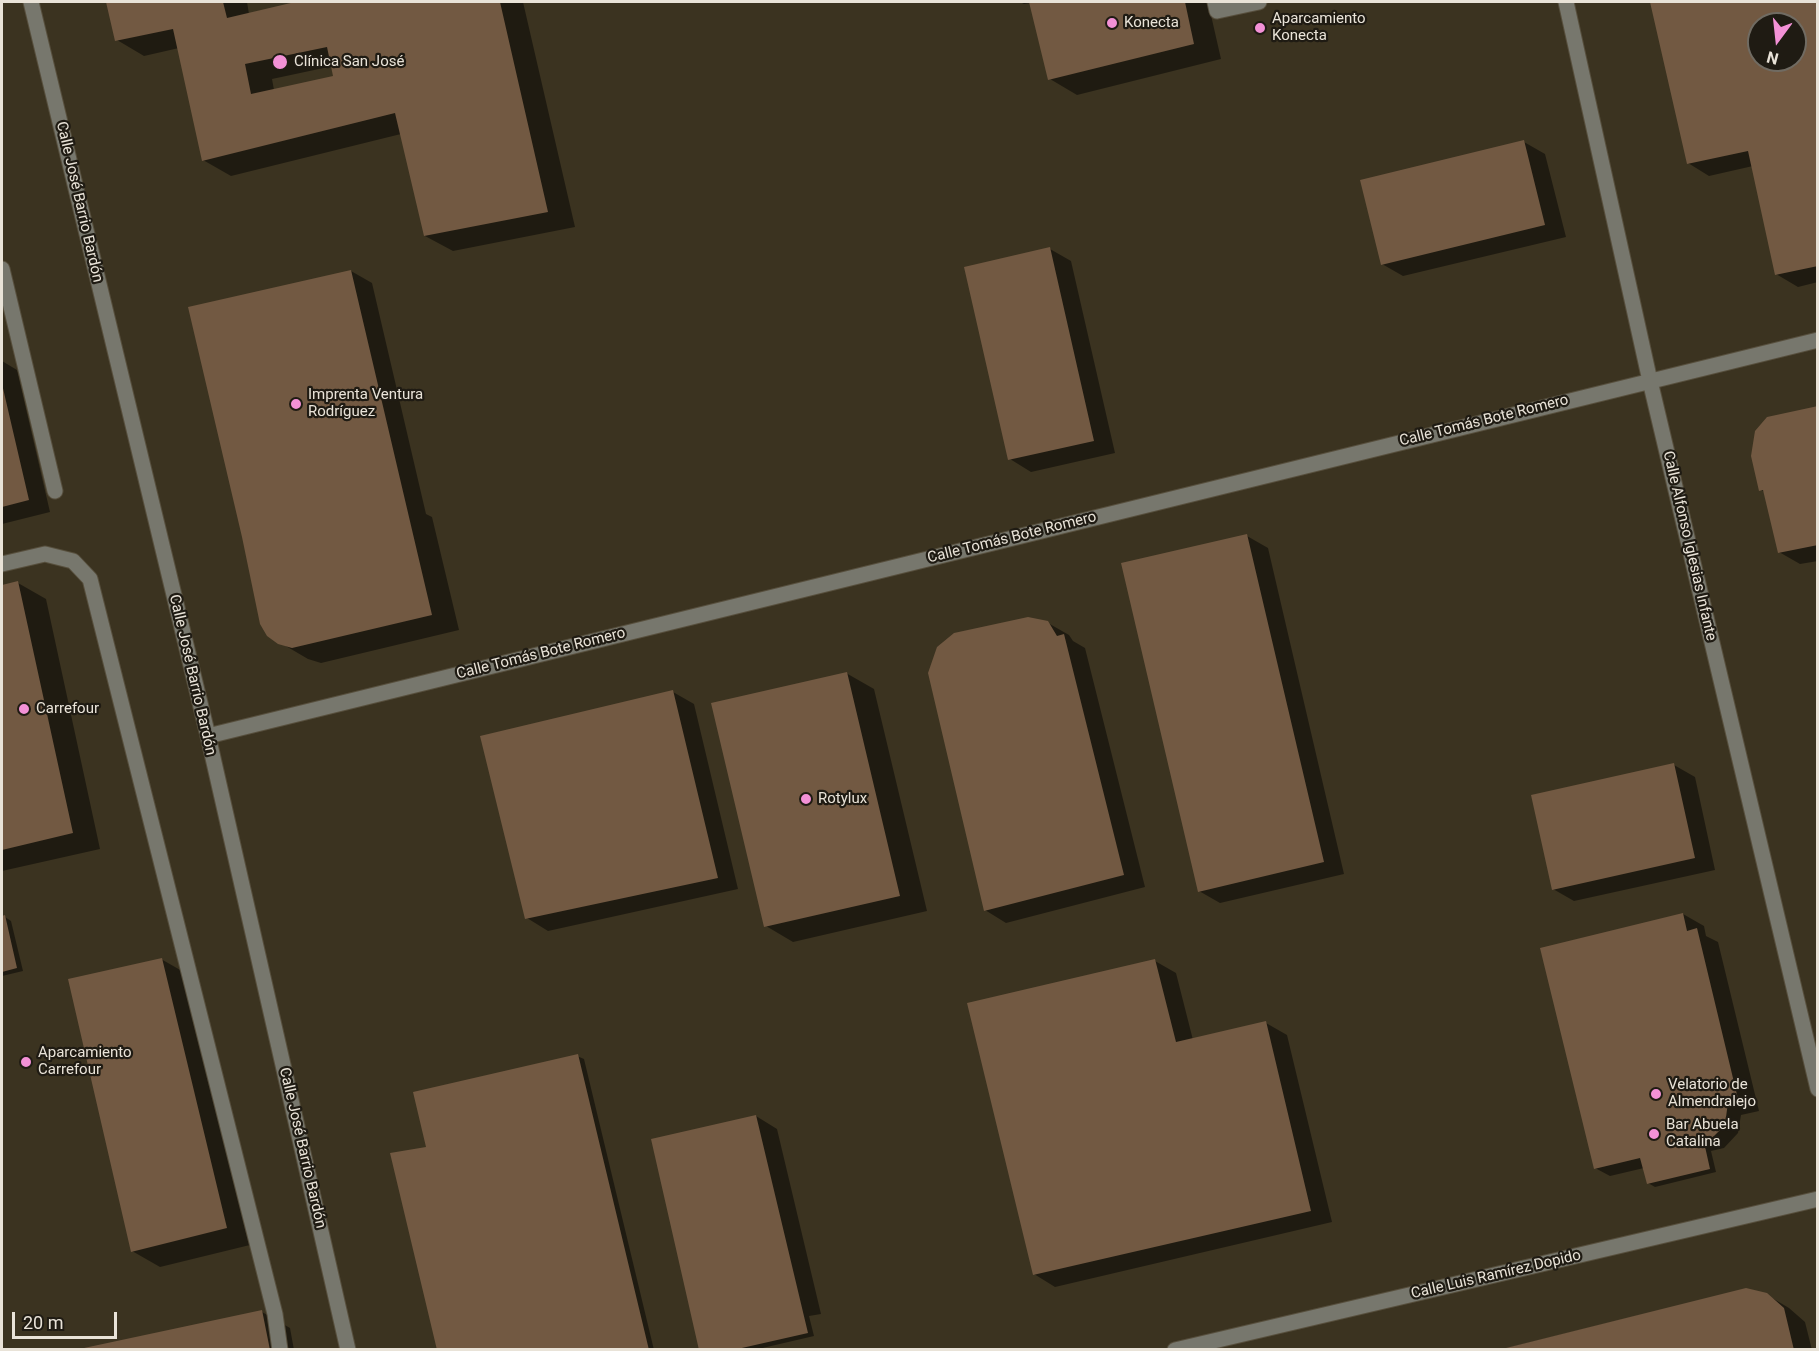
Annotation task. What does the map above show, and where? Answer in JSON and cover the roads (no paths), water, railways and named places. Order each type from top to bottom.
[{"type":"street","name":"Calle José Barrio Bardón","points":[[31,2],[208,736],[348,1350]]},
{"type":"street","points":[[1215,2],[1217,11],[1259,2]]},
{"type":"street","name":"Calle Alfonso Iglesias Infante","points":[[1566,2],[1650,381],[1818,1089]]},
{"type":"street","points":[[2,269],[7,318],[55,491]]},
{"type":"street","name":"Calle Tomás Bote Romero","points":[[208,736],[1818,340]]},
{"type":"street","points":[[2,564],[45,554],[73,561],[90,579],[272,1303],[280,1350]]},
{"type":"street","name":"Calle Luis Ramírez Dopido","points":[[1175,1350],[1818,1199]]},
{"type":"place","name":"Konecta","points":[[1112,23]]},
{"type":"place","name":"Aparcamiento Konecta","points":[[1260,28]]},
{"type":"place","name":"Clínica San José","points":[[280,62]]},
{"type":"place","name":"Imprenta Ventura Rodríguez","points":[[296,404]]},
{"type":"place","name":"Carrefour","points":[[24,709]]},
{"type":"place","name":"Rotylux","points":[[806,799]]},
{"type":"place","name":"Aparcamiento Carrefour","points":[[26,1062]]},
{"type":"place","name":"Velatorio de Almendralejo","points":[[1656,1094]]},
{"type":"place","name":"Bar Abuela Catalina","points":[[1654,1134]]}]
